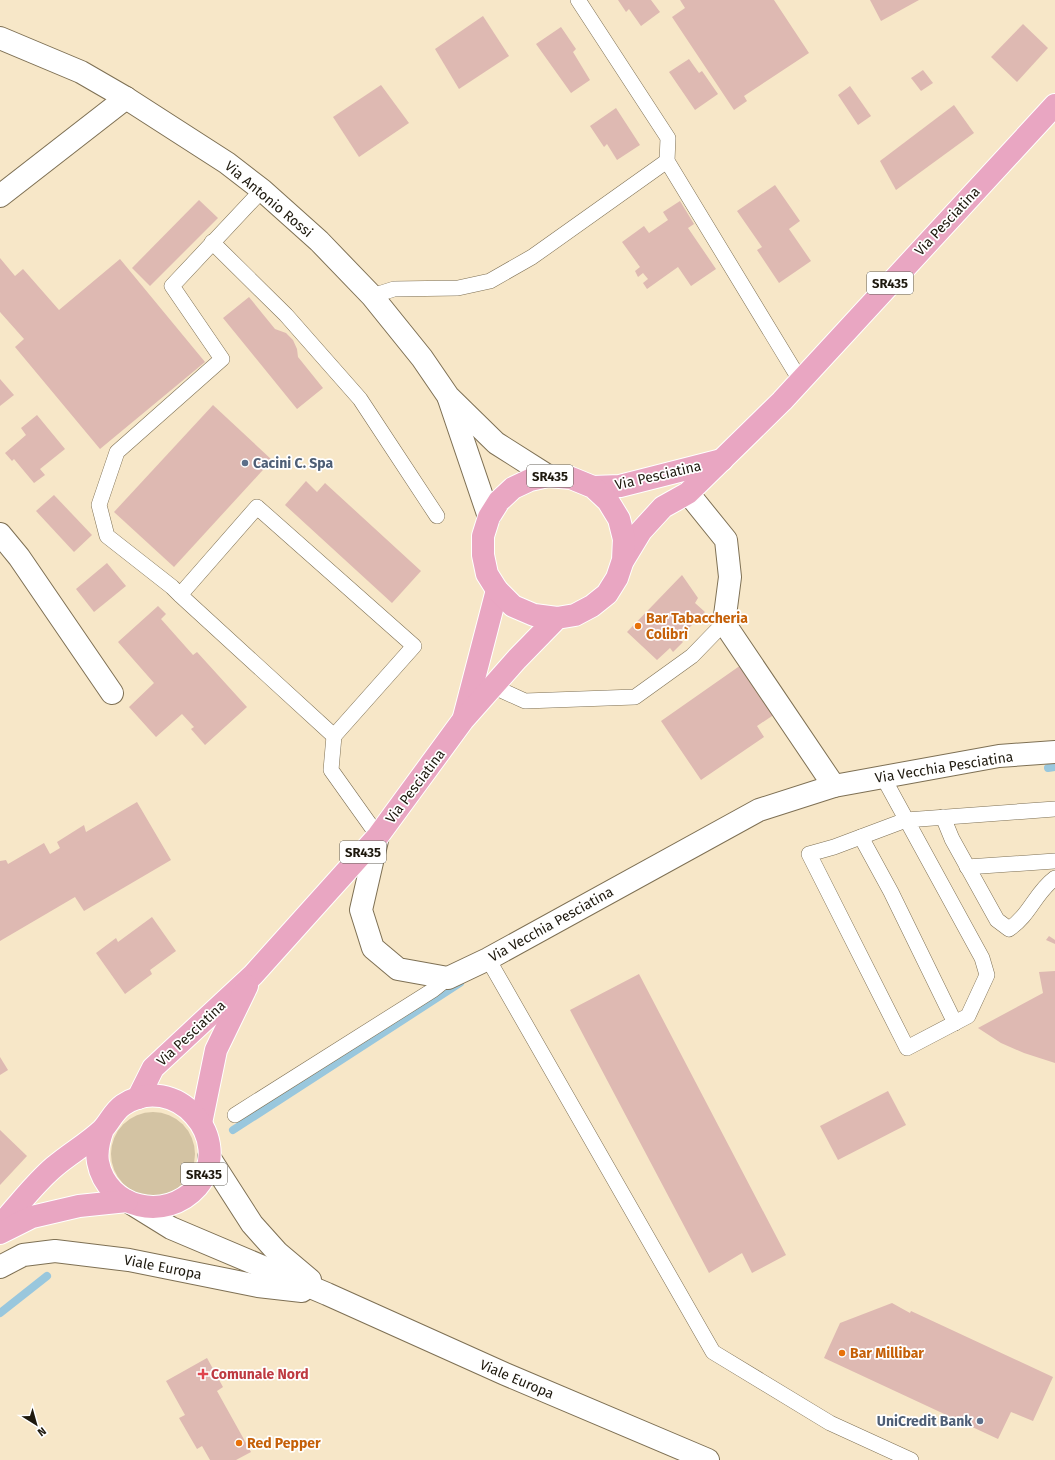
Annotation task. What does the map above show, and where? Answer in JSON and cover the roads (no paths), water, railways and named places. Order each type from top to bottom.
[{"type":"main road","name":"Via Antonio Rossi","points":[[0,38],[81,72],[126,98],[227,163],[262,190],[319,241],[372,296],[422,358],[448,396]]},
{"type":"main road","points":[[0,196],[126,98]]},
{"type":"main road","name":"Via Pesciatina","points":[[623,560],[624,539],[619,519],[608,501],[593,487],[571,478],[548,476],[530,480],[513,488],[499,501],[488,517],[483,536],[482,555],[487,574],[497,590],[513,606],[534,615],[557,618],[575,614],[592,606],[602,598],[617,578],[623,560],[641,531],[663,507],[688,493],[782,401],[1055,105]]},
{"type":"main road","points":[[448,396],[496,443],[548,476]]},
{"type":"main road","points":[[448,396],[488,517]]},
{"type":"main road","name":"Via Pesciatina","points":[[593,487],[620,486],[724,459]]},
{"type":"main road","points":[[688,493],[726,540],[730,577],[724,624],[834,786]]},
{"type":"main road","points":[[0,534],[19,557],[112,694]]},
{"type":"main road","name":"Via Pesciatina","points":[[463,720],[497,590]]},
{"type":"main road","name":"Via Pesciatina","points":[[138,1098],[153,1068],[252,975],[378,836],[463,720],[557,618]]},
{"type":"main road","name":"Via Vecchia Pesciatina","points":[[448,978],[488,959],[759,810],[834,786],[999,756],[1055,752]]},
{"type":"main road","points":[[378,836],[361,910],[373,948],[398,969],[448,978]]},
{"type":"main road","name":"Via Pesciatina","points":[[202,1123],[216,1050],[252,975]]},
{"type":"main road","name":"Via Pesciatina","points":[[0,1225],[53,1168],[103,1129],[115,1112],[123,1105],[138,1098],[152,1096],[174,1100],[192,1111],[202,1123],[206,1133],[209,1157],[205,1172],[198,1186],[186,1197],[172,1204],[157,1208],[141,1206],[127,1201],[113,1191],[104,1177],[98,1162],[98,1145],[103,1129]]},
{"type":"main road","name":"Viale Europa","points":[[209,1157],[252,1224],[278,1253],[327,1294]]},
{"type":"main road","name":"Via Pesciatina","points":[[0,1233],[32,1217],[79,1206],[127,1201]]},
{"type":"main road","name":"Viale Europa","points":[[127,1201],[171,1228],[327,1294],[505,1374],[708,1460]]},
{"type":"main road","name":"Viale Europa","points":[[0,1266],[23,1255],[56,1251],[129,1260],[258,1286],[327,1294]]},
{"type":"lane","points":[[578,0],[668,138],[667,161],[800,380]]},
{"type":"lane","points":[[372,296],[394,289],[458,288],[490,281],[532,257],[667,161]]},
{"type":"lane","points":[[262,190],[172,286],[222,359],[118,452],[99,506],[107,536],[180,595],[334,736]]},
{"type":"lane","points":[[212,242],[286,315],[360,399],[437,516]]},
{"type":"lane","points":[[180,595],[257,507],[414,646],[334,736],[331,770],[378,836]]},
{"type":"lane","points":[[494,687],[525,701],[635,697],[692,656],[724,624]]},
{"type":"lane","points":[[883,777],[906,820],[982,958],[987,975],[968,1016],[907,1048],[809,854],[906,820],[1055,809]]},
{"type":"lane","points":[[943,817],[952,839],[997,920],[1009,930],[1021,922],[1046,885],[1055,878]]},
{"type":"lane","points":[[861,837],[891,892],[955,1023]]},
{"type":"lane","points":[[967,867],[1055,861]]},
{"type":"lane","points":[[488,959],[713,1352],[830,1423],[911,1460]]},
{"type":"lane","points":[[234,1115],[433,990],[448,978]]},
{"type":"waterway","points":[[1048,768],[1055,767]]},
{"type":"waterway","points":[[233,1130],[460,983]]},
{"type":"waterway","points":[[0,1313],[47,1276]]},
{"type":"place","name":"Cacini C. Spa","points":[[245,463]]},
{"type":"place","name":"Bar Tabaccheria Colibrì","points":[[638,626]]},
{"type":"place","name":"Bar Millibar","points":[[842,1353]]},
{"type":"place","name":"Comunale Nord","points":[[203,1374]]},
{"type":"place","name":"UniCredit Bank","points":[[980,1421]]},
{"type":"place","name":"Red Pepper","points":[[239,1443]]}]
